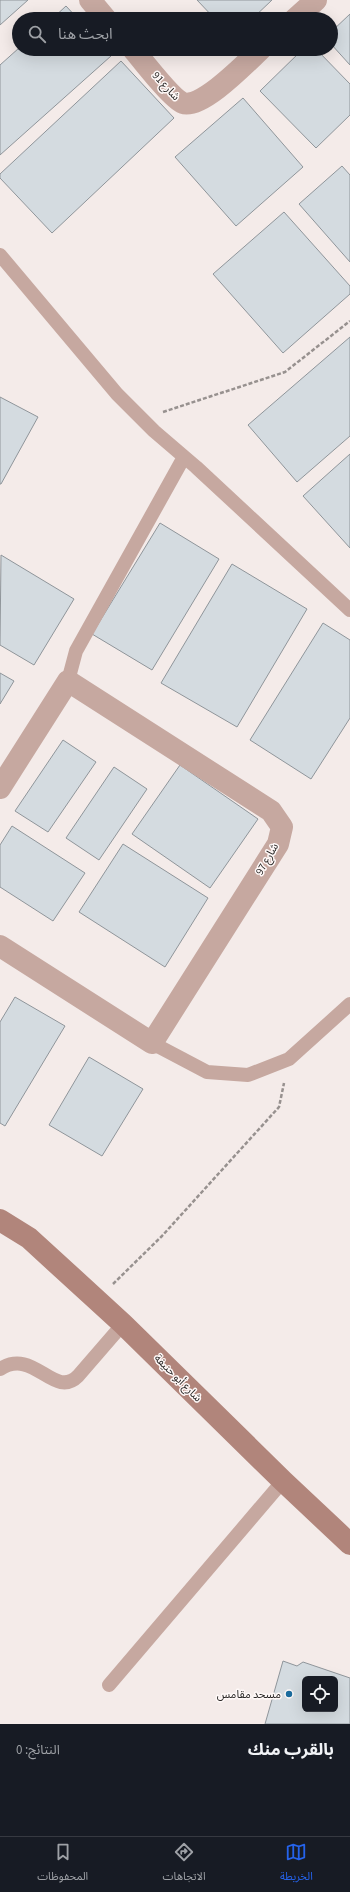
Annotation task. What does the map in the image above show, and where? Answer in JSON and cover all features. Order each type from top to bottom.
[{"type":"street","points":[[90,0],[100,12]]},
{"type":"street","points":[[303,12],[316,0]]},
{"type":"street","name":"شارع 91","points":[[139,56],[178,100],[189,104],[207,97],[253,56]]},
{"type":"street","points":[[0,788],[68,681]]},
{"type":"street","name":"شارع 97","points":[[68,681],[271,811],[282,826],[278,844],[152,1043]]},
{"type":"street","points":[[0,946],[152,1043]]},
{"type":"street","name":"شارع أبو حنيفة","points":[[0,1220],[29,1238],[123,1324],[283,1481],[350,1544]]},
{"type":"lane","points":[[0,256],[117,394],[141,419],[350,610]]},
{"type":"lane","points":[[68,681],[76,651],[184,457]]},
{"type":"lane","points":[[152,1043],[207,1072],[248,1075],[289,1059],[350,1004]]},
{"type":"lane","points":[[0,1370],[12,1364],[22,1364],[32,1366],[58,1382],[69,1382],[78,1376],[123,1324]]},
{"type":"lane","points":[[109,1685],[283,1481]]},
{"type":"path","points":[[141,419],[285,372],[350,321]]},
{"type":"path","points":[[97,1300],[162,1236],[278,1108],[289,1059]]},
{"type":"building","points":[[0,0],[28,0],[15,12],[12,12],[12,14],[0,25]]},
{"type":"building","points":[[197,0],[272,0],[259,12],[208,12]]},
{"type":"building","points":[[66,6],[72,12],[60,12]]},
{"type":"building","points":[[350,14],[350,65],[338,52],[338,25]]},
{"type":"building","points":[[12,54],[12,56],[111,56],[0,155],[0,65]]},
{"type":"building","points":[[296,56],[323,56],[350,84],[350,115],[316,148],[260,91]]},
{"type":"building","points":[[121,61],[174,118],[52,233],[0,178],[0,174]]},
{"type":"building","points":[[243,98],[303,167],[236,226],[175,157]]},
{"type":"building","points":[[342,166],[350,175],[350,262],[299,204]]},
{"type":"building","points":[[284,212],[350,286],[350,294],[283,353],[213,274]]},
{"type":"building","points":[[350,337],[350,436],[297,482],[248,425]]},
{"type":"building","points":[[0,397],[38,417],[1,484],[0,484]]},
{"type":"building","points":[[350,454],[350,548],[303,496]]},
{"type":"building","points":[[160,523],[219,559],[152,670],[92,634]]},
{"type":"building","points":[[1,555],[74,599],[34,665],[0,645]]},
{"type":"building","points":[[232,564],[307,609],[237,727],[161,683]]},
{"type":"building","points":[[323,623],[350,640],[350,718],[311,779],[250,740]]},
{"type":"building","points":[[0,673],[14,681],[0,704]]},
{"type":"building","points":[[63,740],[96,762],[48,832],[15,811]]},
{"type":"building","points":[[180,765],[258,819],[210,888],[132,834]]},
{"type":"building","points":[[114,767],[147,789],[99,860],[66,838]]},
{"type":"building","points":[[12,826],[85,873],[53,921],[0,887],[0,845]]},
{"type":"building","points":[[123,844],[208,898],[165,967],[79,912]]},
{"type":"building","points":[[15,997],[65,1026],[5,1126],[0,1123],[0,1022]]},
{"type":"building","points":[[89,1057],[143,1089],[102,1156],[49,1125]]},
{"type":"building","name":"مسحد مقامس","points":[[283,1661],[297,1666],[303,1662],[350,1678],[350,1724],[265,1724]]},
{"type":"place","name":"مسحد مقامس","points":[[289,1694]]}]
